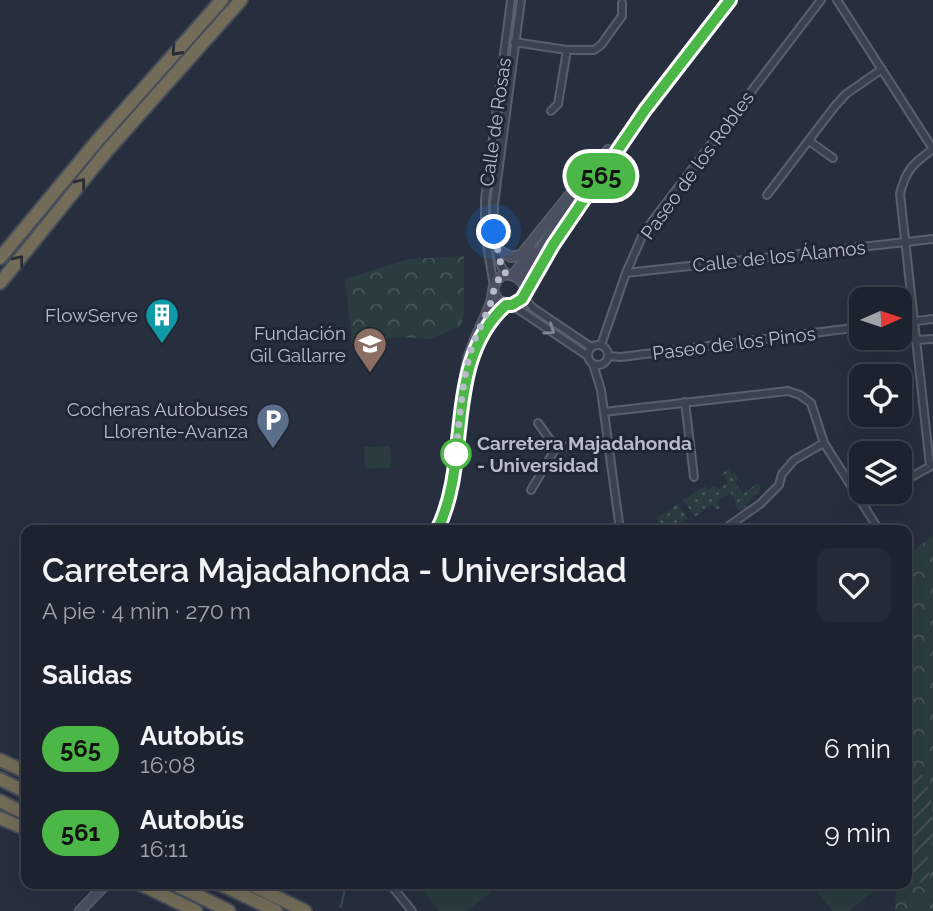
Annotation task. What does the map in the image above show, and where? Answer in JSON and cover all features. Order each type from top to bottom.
[{"type":"highway","points":[[0,258],[72,171],[222,0]]},
{"type":"highway","points":[[0,283],[106,152],[241,0]]},
{"type":"highway","points":[[0,248],[57,183],[72,171]]},
{"type":"highway","points":[[0,760],[21,770]]},
{"type":"highway","points":[[0,779],[21,790]]},
{"type":"highway","points":[[0,802],[21,812]]},
{"type":"highway","points":[[0,818],[21,827]]},
{"type":"highway","points":[[150,889],[196,911]]},
{"type":"highway","points":[[184,889],[229,911]]},
{"type":"highway","points":[[230,889],[276,911]]},
{"type":"highway","points":[[260,889],[305,911]]},
{"type":"street","name":"Calle de Rosas","points":[[494,289],[485,234],[485,200],[511,0]]},
{"type":"street","name":"Calle de Rosas","points":[[510,274],[502,270],[496,249],[494,204],[521,0]]},
{"type":"street","points":[[439,525],[451,491],[471,349],[494,289],[501,277],[510,274],[554,228],[730,0]]},
{"type":"street","name":"Paseo de los Robles","points":[[601,345],[626,272],[644,232],[821,0]]},
{"type":"street","points":[[837,0],[933,149],[912,165],[904,177],[900,194],[932,466],[912,477]]},
{"type":"street","points":[[506,39],[567,50],[594,50],[601,45],[622,16],[622,3]]},
{"type":"street","points":[[551,111],[558,104],[567,50]]},
{"type":"street","points":[[767,195],[846,94],[882,69]]},
{"type":"street","points":[[496,249],[511,257],[521,255],[592,167],[645,110]]},
{"type":"street","points":[[463,399],[479,343],[493,318],[524,292],[645,110]]},
{"type":"street","points":[[809,141],[833,158]]},
{"type":"street","points":[[524,292],[527,272],[554,228]]},
{"type":"street","name":"Calle de los Álamos","points":[[626,272],[933,239]]},
{"type":"street","points":[[510,274],[520,278],[533,308],[591,347],[601,345],[607,351],[603,401],[619,525]]},
{"type":"street","points":[[494,289],[499,302],[509,305],[588,356],[593,364],[603,401]]},
{"type":"street","points":[[912,321],[933,319]]},
{"type":"street","name":"Paseo de los Pinos","points":[[606,360],[849,328]]},
{"type":"street","points":[[917,341],[933,338]]},
{"type":"street","points":[[588,356],[591,347]]},
{"type":"street","points":[[593,364],[606,360]]},
{"type":"street","points":[[604,412],[788,391],[807,399],[813,407],[826,446],[875,525]]},
{"type":"street","points":[[685,402],[694,477]]},
{"type":"street","points":[[538,423],[556,448]]},
{"type":"street","points":[[556,448],[609,441]]},
{"type":"street","points":[[730,525],[760,504],[779,485],[782,474],[794,460],[826,446]]},
{"type":"street","points":[[531,490],[556,448]]},
{"type":"street","points":[[80,911],[101,889]]},
{"type":"street","points":[[394,889],[412,911]]},
{"type":"green space","points":[[464,256],[464,314],[461,326],[430,339],[398,337],[352,344],[345,279],[409,259]]},
{"type":"green space","points":[[390,446],[391,468],[365,469],[364,447]]},
{"type":"green space","points":[[728,469],[732,475],[735,473],[739,478],[735,482],[743,494],[758,483],[761,487],[758,494],[752,497],[740,512],[731,493],[716,501],[720,508],[717,510],[712,504],[695,517],[683,500],[705,486],[708,491],[714,486],[719,489],[728,482],[722,474]]},
{"type":"green space","points":[[678,504],[688,518],[680,525],[661,525],[656,518]]},
{"type":"green space","points":[[933,535],[933,911],[895,911],[895,889],[912,889],[912,552]]},
{"type":"green space","points":[[912,760],[927,785],[932,805],[933,842],[926,849],[930,871],[926,885],[912,879]]},
{"type":"green space","points":[[422,889],[487,889],[490,893],[467,911],[439,911]]},
{"type":"green space","points":[[815,889],[877,889],[849,911],[832,911]]},
{"type":"waterway","points":[[341,907],[345,889]]},
{"type":"bus line","name":"565","points":[[439,525],[451,491],[466,384],[486,329],[506,305],[512,305],[522,299],[553,245],[645,110],[730,0]]},
{"type":"place","name":"FlowServe","points":[[162,345]]},
{"type":"place","name":"Fundación Gil Gallarre","points":[[370,374]]},
{"type":"place","name":"Cocheras Autobuses Llorente-Avanza","points":[[273,450]]},
{"type":"place","name":"Carretera Majadahonda - Universidad","points":[[456,454]]},
{"type":"route","points":[[456,454],[455,458],[471,349],[491,302],[494,286],[507,274],[502,270],[494,232]]}]
